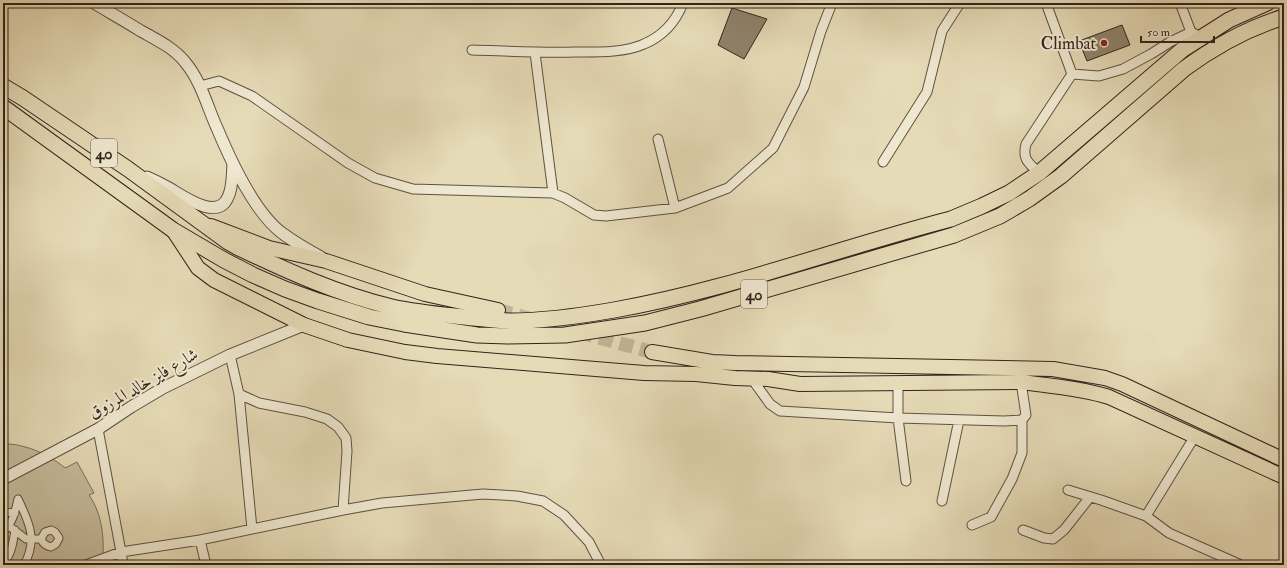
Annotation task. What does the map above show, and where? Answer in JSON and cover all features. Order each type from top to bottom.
[{"type":"highway","name":"40","points":[[3,86],[128,169],[237,247],[301,277],[340,292],[392,307],[455,316],[502,320],[546,319],[585,315],[643,305],[706,290],[951,219],[982,206],[1009,193],[1039,173],[1182,50],[1196,35],[1267,3]]},
{"type":"highway","name":"40","points":[[3,107],[173,230],[230,263],[285,289],[318,301],[369,316],[404,324],[477,335],[565,335],[645,323],[700,309],[947,238],[1000,216],[1029,199],[1061,176],[1184,69],[1200,58],[1254,29],[1284,17]]},
{"type":"main road","points":[[203,223],[268,248],[326,261],[425,294],[498,310]]},
{"type":"main road","points":[[173,230],[198,268],[214,280],[304,325],[348,340],[405,352],[437,356],[644,373],[696,374],[768,379],[800,384],[1021,382],[1096,393],[1196,436],[1284,477]]},
{"type":"main road","points":[[652,352],[687,358],[735,363],[1053,369],[1083,374],[1122,384],[1284,460]]},
{"type":"street","points":[[94,3],[164,44],[186,63],[200,86],[234,164],[252,198],[265,217],[281,233],[326,261]]},
{"type":"street","points":[[472,50],[535,53],[613,52],[644,44],[667,30],[680,11],[683,3]]},
{"type":"street","points":[[200,86],[219,81],[252,96],[348,163],[375,178],[413,189],[553,193],[565,198],[594,215],[606,216],[675,208],[728,188],[772,148],[804,87],[821,31],[832,3]]},
{"type":"street","points":[[883,162],[927,92],[942,32],[960,3]]},
{"type":"street","points":[[1046,3],[1072,74]]},
{"type":"street","points":[[1072,74],[1099,76],[1123,68],[1151,54],[1170,42],[1196,35],[1180,3]]},
{"type":"street","points":[[535,53],[553,193]]},
{"type":"street","points":[[1039,173],[1026,160],[1024,153],[1026,144],[1072,74]]},
{"type":"street","points":[[658,139],[675,208]]},
{"type":"street","points":[[128,169],[159,182],[194,203],[207,207],[214,207],[224,204],[228,198],[231,189],[234,164]]},
{"type":"street","name":"شارع فايز خالد المرزوق","points":[[3,480],[98,429],[147,397],[230,355],[304,325]]},
{"type":"street","points":[[230,355],[239,394],[252,529]]},
{"type":"street","points":[[752,379],[770,404],[780,411],[898,418],[1022,420]]},
{"type":"street","points":[[972,525],[992,517],[1012,479],[1022,453],[1022,420],[1026,415],[1021,382]]},
{"type":"street","points":[[898,384],[898,418],[906,481]]},
{"type":"street","points":[[239,394],[259,403],[305,412],[327,419],[338,427],[346,438],[347,451],[343,510]]},
{"type":"street","points":[[942,501],[959,420]]},
{"type":"street","points":[[98,429],[122,552],[123,565]]},
{"type":"street","points":[[1146,516],[1196,436]]},
{"type":"street","points":[[1068,490],[1090,496],[1146,516],[1170,533],[1239,564]]},
{"type":"street","points":[[86,565],[122,552],[200,540],[343,510],[382,504],[483,494],[517,496],[543,501],[564,515],[589,542],[601,565]]},
{"type":"street","points":[[1023,530],[1044,538],[1053,539],[1064,530],[1090,496]]},
{"type":"street","points":[[3,565],[10,554],[13,543],[12,528],[18,499],[28,522],[31,539],[31,548],[24,565]]},
{"type":"street","points":[[3,507],[3,513],[15,513]]},
{"type":"street","points":[[3,536],[12,528]]},
{"type":"street","points":[[12,528],[26,539],[41,539]]},
{"type":"street","points":[[200,540],[206,565]]},
{"type":"shaded area","points":[[3,444],[11,444],[28,448],[44,454],[65,468],[77,462],[94,493],[89,495],[94,503],[102,529],[102,565],[3,565]]},
{"type":"building","points":[[732,8],[767,19],[744,59],[718,45]]},
{"type":"building","name":"Climbat","points":[[1122,25],[1130,45],[1087,61],[1079,41]]},
{"type":"tunnel","points":[[498,310],[652,352]]},
{"type":"place","name":"Climbat","points":[[1104,43]]}]
